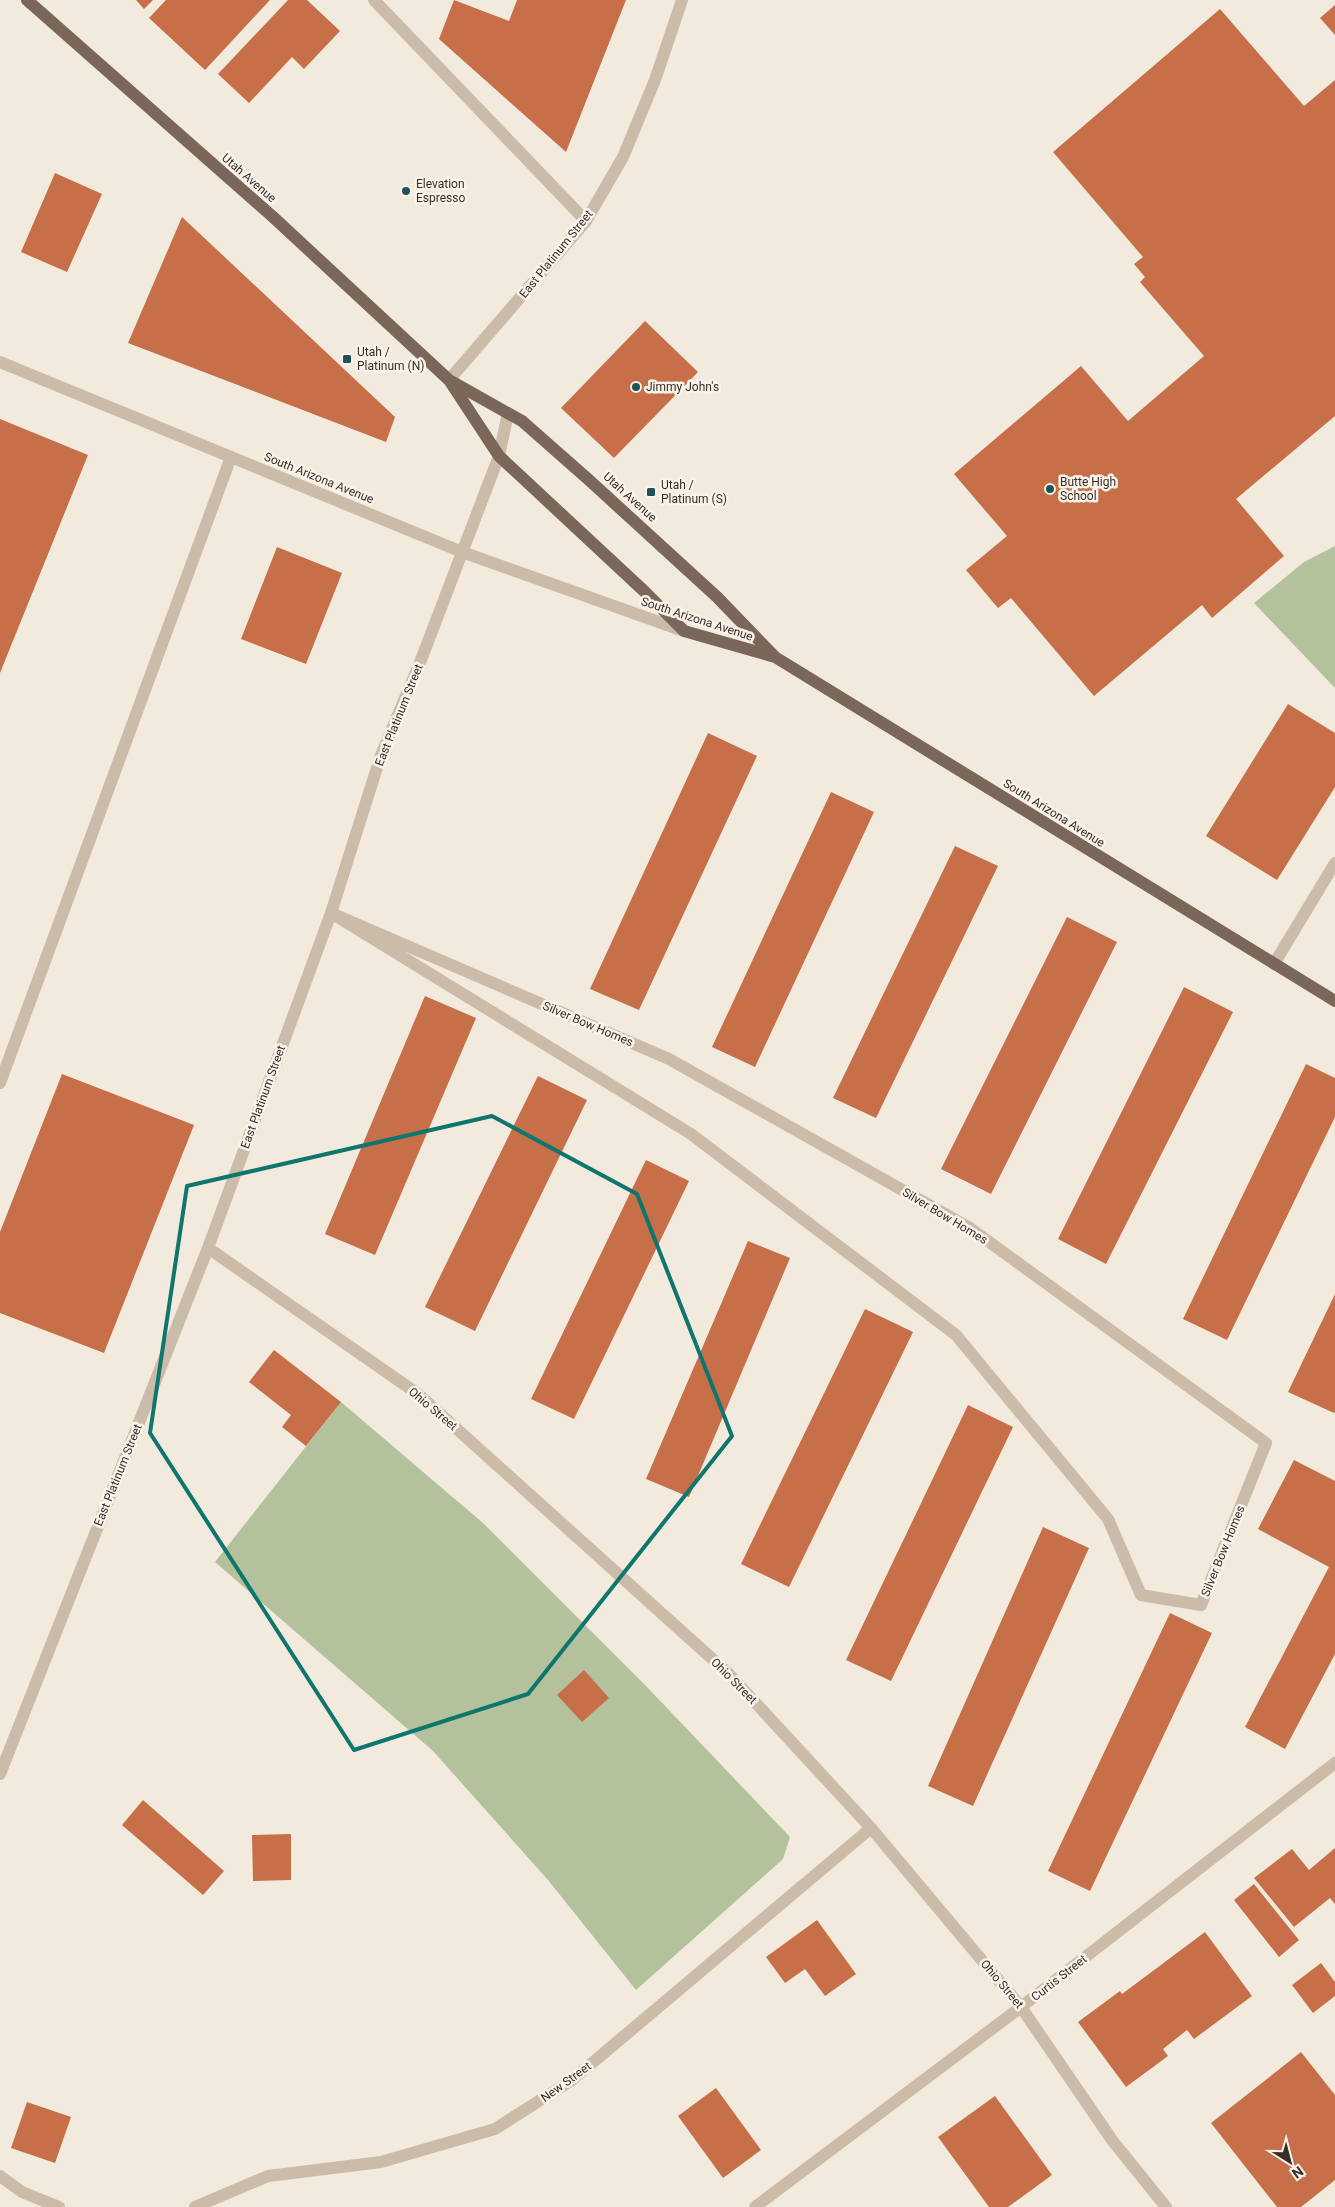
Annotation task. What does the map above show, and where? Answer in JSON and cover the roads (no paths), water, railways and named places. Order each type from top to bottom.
[{"type":"main road","name":"Utah Avenue","points":[[27,0],[272,216],[449,380],[522,421],[669,551],[718,597],[774,657]]},
{"type":"main road","name":"Utah Avenue","points":[[449,380],[498,456],[644,591],[684,631]]},
{"type":"main road","name":"South Arizona Avenue","points":[[684,631],[774,657],[1335,1001]]},
{"type":"street","points":[[374,0],[586,221]]},
{"type":"street","name":"East Platinum Street","points":[[449,380],[586,221],[623,158],[655,80],[682,0]]},
{"type":"street","name":"South Arizona Avenue","points":[[0,362],[462,552],[684,631]]},
{"type":"street","name":"East Platinum Street","points":[[0,1774],[208,1248],[331,913],[381,755],[421,660],[498,456],[508,414]]},
{"type":"street","points":[[0,1084],[231,457]]},
{"type":"street","points":[[1274,964],[1335,863]]},
{"type":"street","name":"Silver Bow Homes","points":[[331,913],[669,1059],[970,1228],[1266,1443],[1201,1605],[1141,1595],[1108,1520],[956,1335],[691,1134],[331,913]]},
{"type":"street","name":"Ohio Street","points":[[208,1248],[418,1394],[728,1673],[871,1828],[1021,2008],[1112,2140],[1166,2207]]},
{"type":"street","name":"Curtis Street","points":[[755,2207],[1021,2008],[1335,1763]]},
{"type":"street","name":"New Street","points":[[195,2207],[268,2176],[381,2162],[495,2129],[572,2080],[871,1828]]},
{"type":"street","points":[[0,2176],[22,2192],[59,2207]]},
{"type":"place","name":"Elevation Espresso","points":[[406,191]]},
{"type":"place","name":"Utah / Platinum (N)","points":[[347,359]]},
{"type":"place","name":"Jimmy John's","points":[[636,387]]},
{"type":"place","name":"Butte High School","points":[[1050,489]]},
{"type":"place","name":"Utah / Platinum (S)","points":[[651,492]]}]
